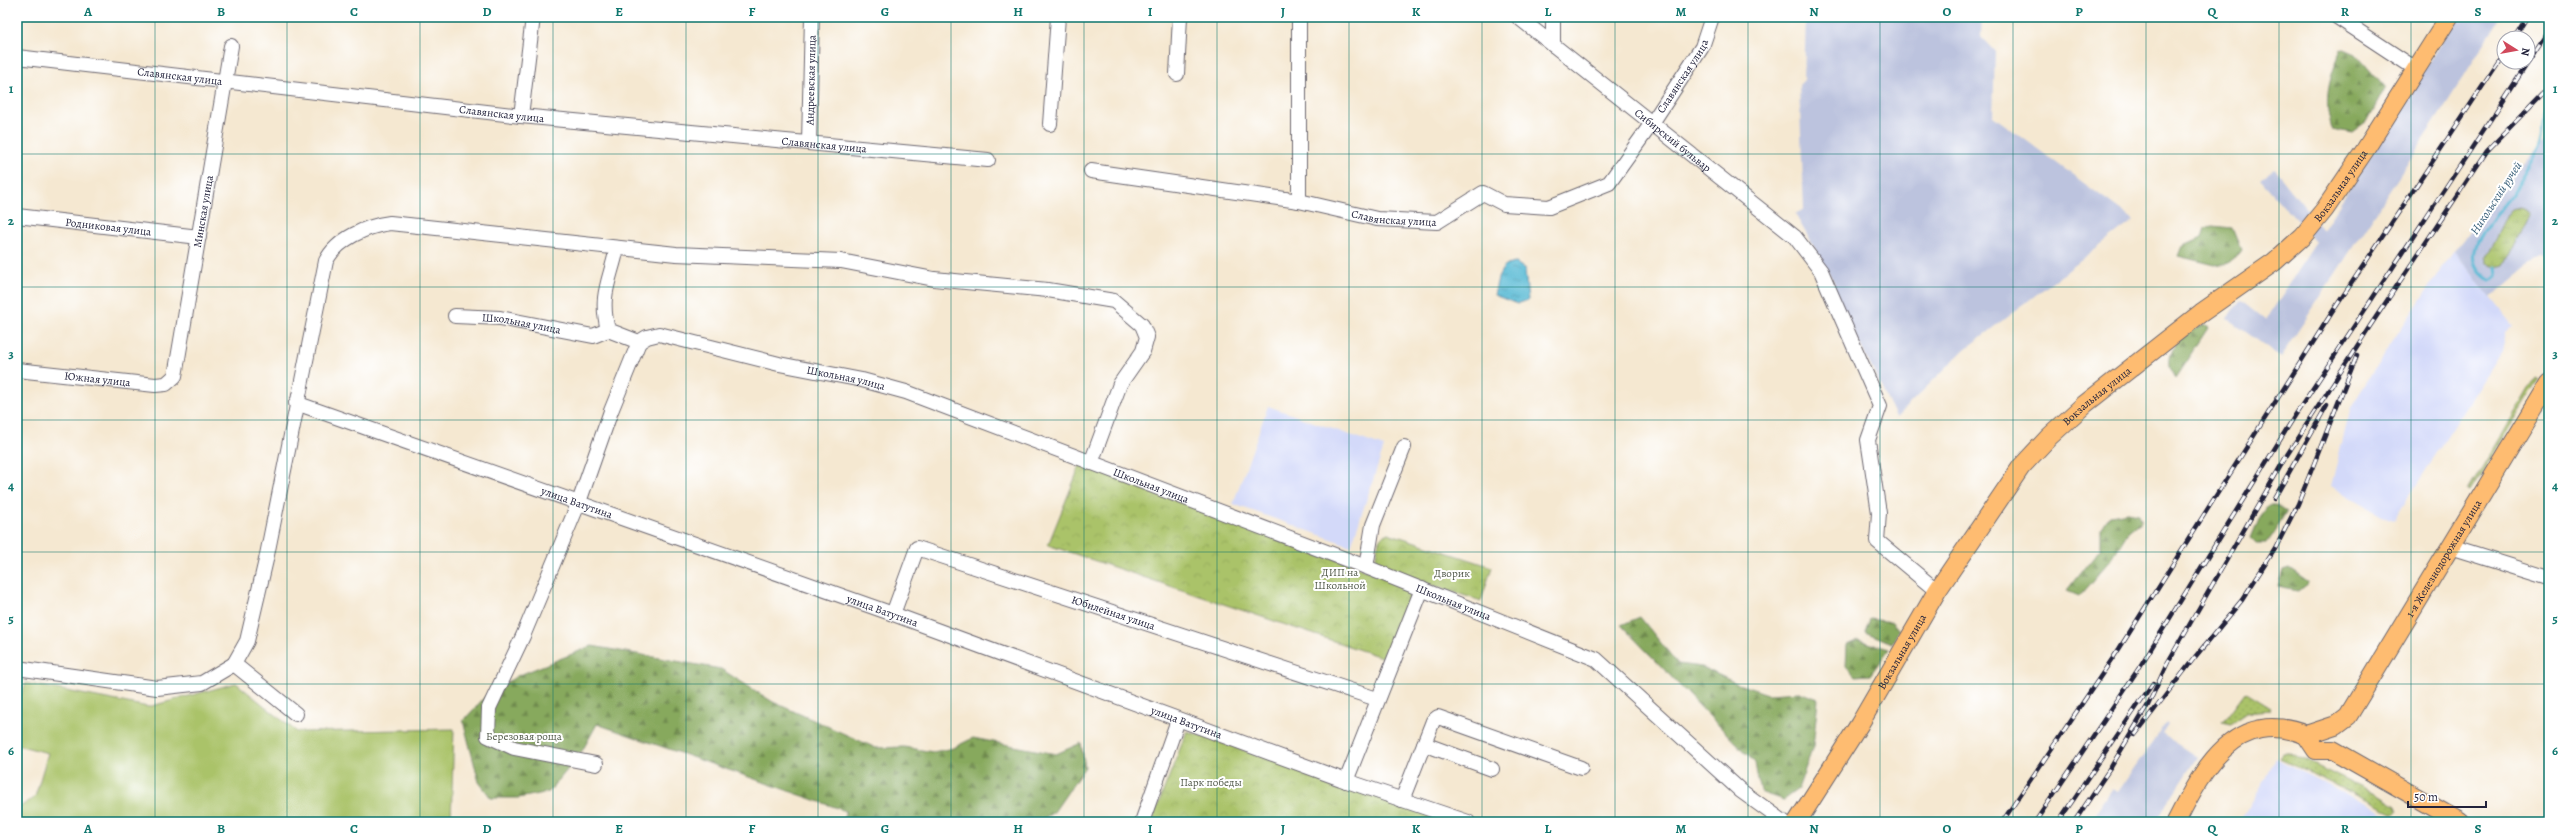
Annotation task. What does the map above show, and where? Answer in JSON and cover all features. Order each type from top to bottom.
[{"type":"main road","name":"Вокзальная улица","points":[[1796,822],[1859,725],[1937,591],[2008,484],[2049,437],[2085,404],[2202,314],[2278,259],[2302,236],[2325,209],[2449,17]]},
{"type":"main road","name":"1-я Железнодорожная улица","points":[[2322,739],[2348,716],[2549,384]]},
{"type":"main road","points":[[2176,822],[2208,769],[2229,744],[2240,735],[2264,727],[2279,728],[2322,739],[2460,822]]},
{"type":"street","points":[[521,116],[533,17]]},
{"type":"street","name":"Андреевская улица","points":[[809,142],[812,17]]},
{"type":"street","points":[[1050,124],[1058,17]]},
{"type":"street","points":[[1178,74],[1180,17]]},
{"type":"street","points":[[1299,17],[1299,201]]},
{"type":"street","name":"Сибирский бульвар","points":[[1518,17],[1795,237],[1821,272],[1880,406],[1868,440],[1879,513],[1877,541],[1937,591]]},
{"type":"street","points":[[1553,17],[1553,45]]},
{"type":"street","name":"Славянская улица","points":[[1091,171],[1299,201],[1377,219],[1437,222],[1483,193],[1504,204],[1550,207],[1609,183],[1652,123],[1702,47],[1712,17]]},
{"type":"street","points":[[2337,17],[2416,69]]},
{"type":"street","name":"Минская улица","points":[[175,376],[231,46]]},
{"type":"street","name":"Славянская улица","points":[[17,57],[226,80],[521,116],[988,160]]},
{"type":"street","name":"Родниковая улица","points":[[17,216],[199,237]]},
{"type":"street","points":[[17,668],[157,688],[202,683],[234,664],[247,641],[266,560],[296,403],[326,261],[335,248],[363,231],[390,223],[676,254],[842,261],[934,279],[1048,290],[1114,301],[1142,325],[1147,337],[1142,351],[1120,384],[1091,463]]},
{"type":"street","points":[[596,764],[514,748],[488,736],[489,708],[523,636],[579,502],[611,411],[639,342],[608,330],[603,310],[604,292],[617,248]]},
{"type":"street","name":"Школьная улица","points":[[456,316],[500,318],[594,336],[608,330]]},
{"type":"street","name":"Школьная улица","points":[[639,342],[647,337],[659,334],[671,336],[779,364],[877,383],[906,392],[1366,567],[1596,659],[1741,791],[1784,822]]},
{"type":"street","name":"Южная улица","points":[[17,370],[155,385],[166,384],[175,376]]},
{"type":"street","name":"улица Ватутина","points":[[296,403],[893,614],[1346,781],[1468,822]]},
{"type":"street","points":[[1366,567],[1373,525],[1404,447]]},
{"type":"street","points":[[2450,547],[2549,578]]},
{"type":"street","name":"Юбилейная улица","points":[[893,614],[917,548],[1377,699]]},
{"type":"street","points":[[1346,781],[1377,699],[1422,589]]},
{"type":"street","points":[[234,664],[296,714]]},
{"type":"street","points":[[1402,800],[1433,721],[1442,717],[1581,768]]},
{"type":"street","points":[[1142,822],[1178,720]]},
{"type":"street","points":[[1424,744],[1492,769]]},
{"type":"shaded area","points":[[1806,17],[1982,17],[1981,37],[1995,52],[1993,116],[2134,220],[1965,349],[1896,417],[1831,286],[1835,284],[1795,214],[1804,209],[1799,85],[1804,80]]},
{"type":"shaded area","points":[[2457,17],[2501,17],[2447,103],[2281,357],[2226,318],[2242,301],[2266,320],[2316,242],[2260,179],[2274,169],[2323,230]]},
{"type":"shaded area","points":[[2549,134],[2549,263],[2543,259],[2530,265],[2491,298],[2454,251]]},
{"type":"shaded area","points":[[2454,251],[2513,325],[2506,331],[2502,351],[2394,520],[2382,516],[2331,486],[2351,407],[2389,346]]},
{"type":"shaded area","points":[[1268,406],[1384,447],[1351,546],[1233,504]]},
{"type":"shaded area","points":[[2166,723],[2168,725],[2162,734],[2197,757],[2155,822],[2090,822],[2112,789],[2118,792]]},
{"type":"shaded area","points":[[2275,758],[2398,820],[2397,822],[2239,822],[2266,778]]},
{"type":"green space","points":[[2342,48],[2356,54],[2385,88],[2367,122],[2352,133],[2332,129],[2329,118],[2329,88],[2334,68]]},
{"type":"green space","points":[[2520,207],[2525,209],[2529,215],[2504,265],[2496,267],[2488,264],[2486,258],[2507,215],[2512,209]]},
{"type":"green space","points":[[2212,226],[2232,228],[2241,250],[2231,263],[2215,265],[2178,256],[2182,246],[2202,237],[2205,228]]},
{"type":"green space","points":[[2204,325],[2208,328],[2175,378],[2171,370],[2171,353],[2175,346],[2188,333]]},
{"type":"green space","points":[[2536,377],[2539,379],[2470,492],[2468,491]]},
{"type":"green space","name":"ДИП на Школьной","points":[[1081,463],[1420,590],[1390,660],[1048,545]]},
{"type":"green space","points":[[2268,506],[2276,506],[2286,512],[2267,544],[2256,544],[2251,539],[2260,517]]},
{"type":"green space","points":[[2128,512],[2139,514],[2142,521],[2128,532],[2112,558],[2079,596],[2067,591],[2101,548],[2101,529],[2110,515]]},
{"type":"green space","name":"Дворик","points":[[1388,533],[1492,567],[1481,601],[1375,566],[1376,552],[1379,543],[1381,538]]},
{"type":"green space","points":[[2289,568],[2309,582],[2298,591],[2278,587],[2283,570]]},
{"type":"green space","points":[[1640,617],[1678,664],[1702,667],[1738,684],[1768,694],[1799,692],[1818,699],[1813,747],[1798,789],[1783,800],[1760,792],[1755,763],[1621,625]]},
{"type":"green space","points":[[1870,619],[1892,622],[1899,630],[1892,643],[1865,632]]},
{"type":"green space","points":[[1858,640],[1889,649],[1870,675],[1855,676],[1846,666],[1847,645]]},
{"type":"green space","name":"Березовая роща","points":[[592,646],[721,669],[773,702],[876,748],[904,747],[933,752],[953,748],[973,738],[1056,754],[1081,743],[1085,767],[1054,812],[1038,822],[842,822],[846,811],[597,724],[581,753],[549,792],[519,798],[491,798],[479,782],[463,721],[485,697],[517,676]]},
{"type":"green space","points":[[26,683],[148,707],[236,683],[297,732],[454,729],[451,822],[17,822],[17,809],[35,797],[48,753],[17,745],[17,704]]},
{"type":"green space","points":[[2245,692],[2271,708],[2269,711],[2246,713],[2230,724],[2223,722]]},
{"type":"green space","name":"Парк победы","points":[[1187,731],[1454,822],[1151,822]]},
{"type":"green space","points":[[2284,753],[2290,753],[2385,799],[2396,806],[2398,811],[2395,814],[2280,758]]},
{"type":"water","points":[[1516,263],[1525,269],[1528,300],[1517,304],[1494,295],[1502,270],[1510,264]]},
{"type":"waterway","name":"Никольский ручей","points":[[2496,267],[2497,275],[2491,280],[2479,270],[2475,260],[2475,248],[2480,237],[2512,194],[2534,158],[2542,141],[2549,107]]},
{"type":"railway","points":[[2519,30],[2527,17]]},
{"type":"railway","points":[[2035,822],[2139,668],[2296,414],[2549,31]]},
{"type":"railway","points":[[2002,822],[2119,649],[2331,314],[2496,66]]},
{"type":"railway","points":[[2074,822],[2111,767],[2148,705],[2168,662],[2287,455],[2370,326],[2487,151],[2549,87]]},
{"type":"railway","points":[[2135,735],[2195,657],[2242,600],[2275,549],[2298,504],[2357,355]]},
{"type":"railway","points":[[2274,499],[2327,405]]},
{"type":"railway","points":[[2058,822],[2153,683]]}]
